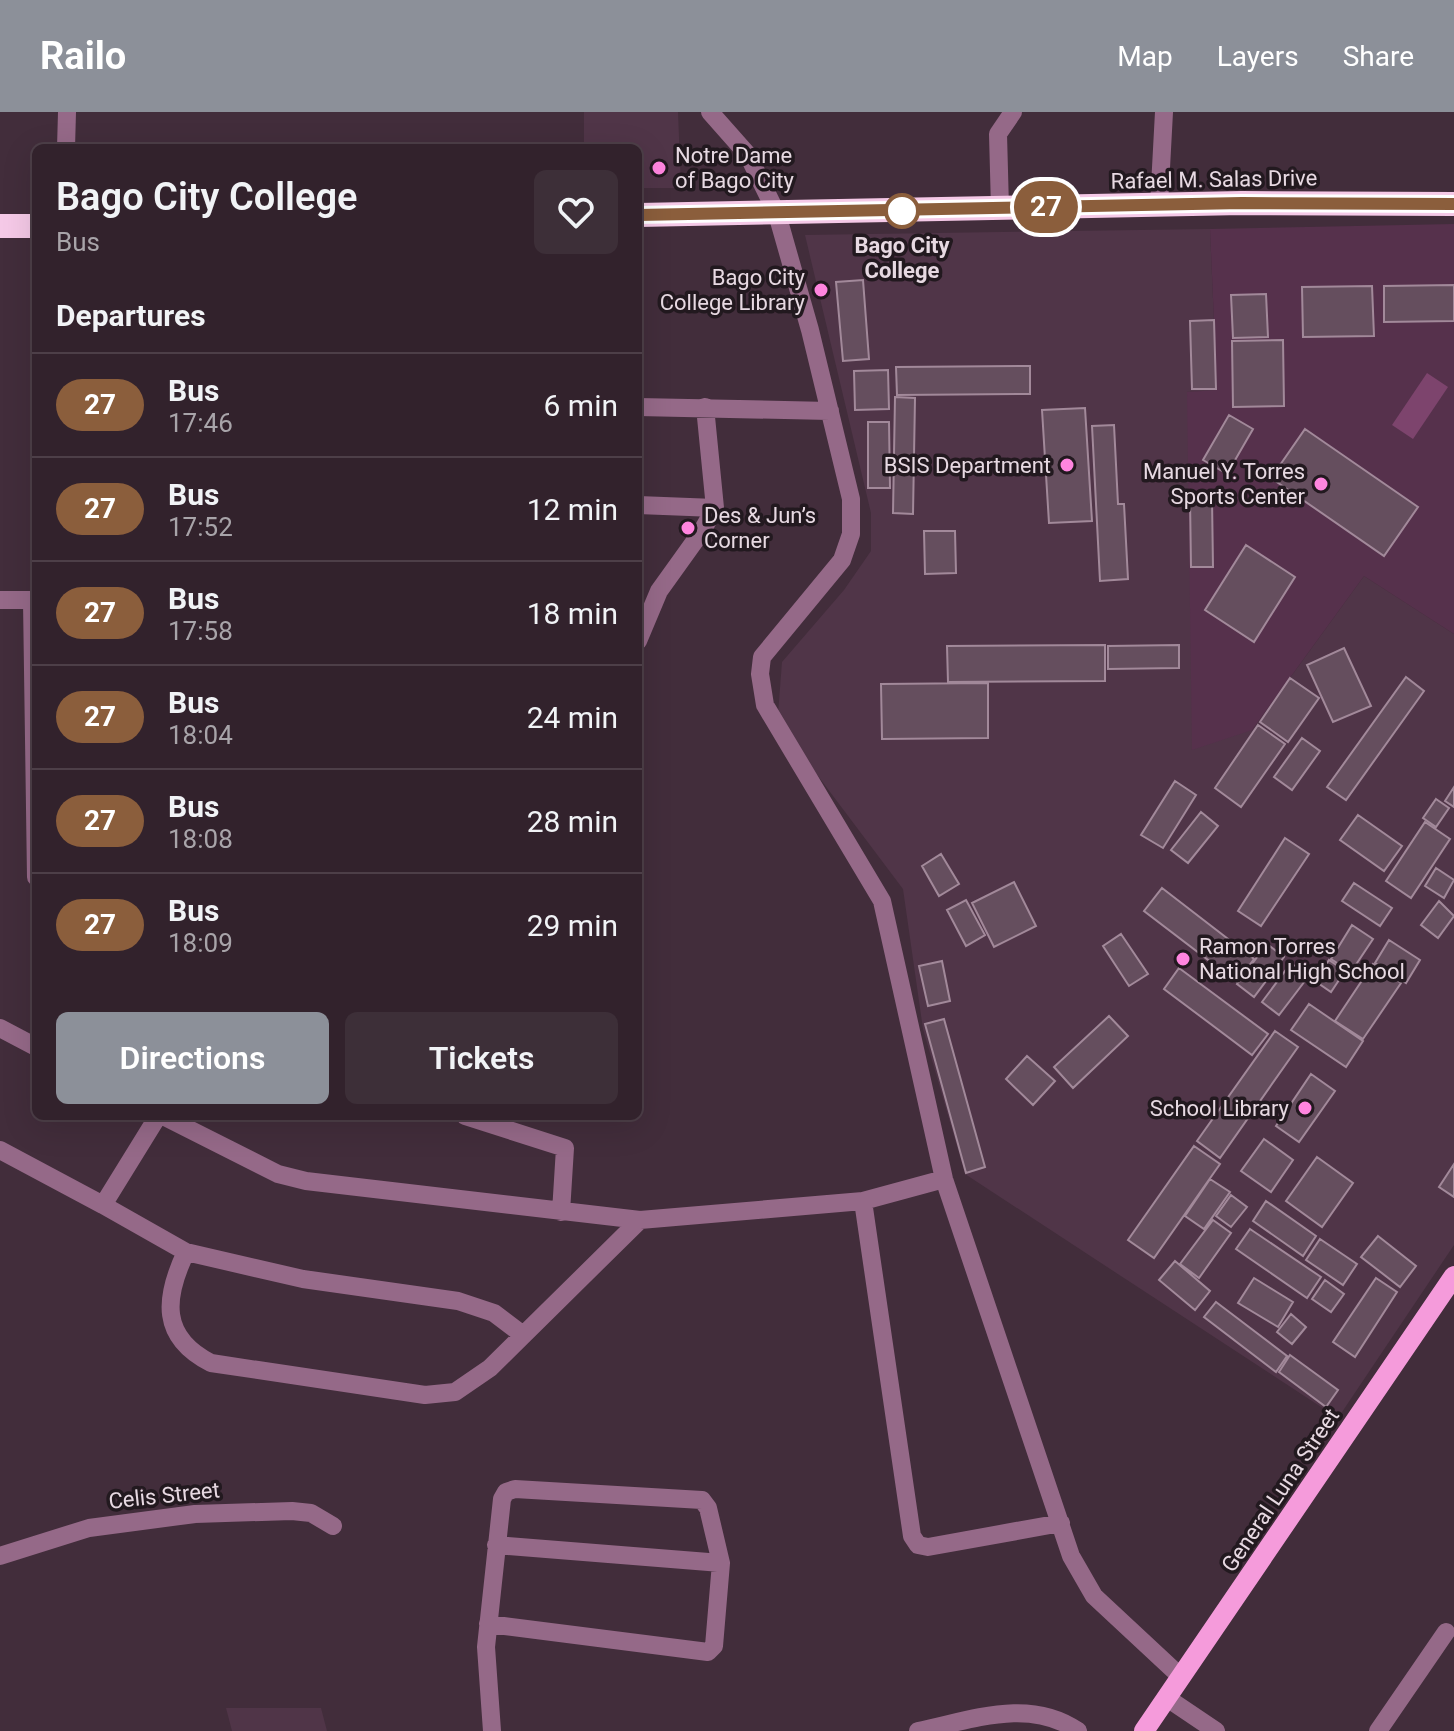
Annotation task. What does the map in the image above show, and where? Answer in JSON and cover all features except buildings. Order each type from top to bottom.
[{"type":"highway","name":"Rafael M. Salas Drive","points":[[642,215],[1159,205],[1454,204]]},
{"type":"highway","points":[[0,226],[32,226]]},
{"type":"main road","name":"General Luna Street","points":[[1144,1731],[1454,1276]]},
{"type":"street","points":[[66,144],[67,112]]},
{"type":"street","points":[[710,112],[748,155],[777,214],[851,499],[851,534],[842,560],[762,657],[760,674],[765,705],[882,901],[944,1179],[1082,1580],[1094,1596],[1181,1677]]},
{"type":"street","points":[[1000,208],[998,134],[1013,112]]},
{"type":"street","points":[[1159,205],[1164,112]]},
{"type":"street","points":[[642,407],[830,411]]},
{"type":"street","points":[[642,613],[702,531],[715,508],[705,407]]},
{"type":"street","points":[[642,505],[715,508]]},
{"type":"street","points":[[0,600],[32,601]]},
{"type":"street","points":[[0,1028],[32,1045]]},
{"type":"street","points":[[103,1205],[157,1120]]},
{"type":"street","points":[[168,1120],[253,1163],[306,1181],[640,1220],[863,1201],[944,1179]]},
{"type":"street","points":[[478,1120],[565,1148],[561,1212]]},
{"type":"street","points":[[0,1150],[186,1252],[303,1279],[458,1301],[494,1313],[523,1335]]},
{"type":"street","points":[[863,1201],[912,1536],[918,1545],[928,1547],[1061,1523]]},
{"type":"street","points":[[186,1252],[171,1284],[170,1308],[176,1333],[189,1352],[211,1363],[425,1395],[455,1392],[490,1368],[640,1220]]},
{"type":"street","points":[[488,1624],[708,1652],[714,1646],[721,1563],[708,1508],[702,1500],[696,1499],[515,1489],[506,1492],[502,1499],[488,1624],[486,1662],[492,1731]]},
{"type":"street","name":"Celis Street","points":[[0,1556],[89,1528],[195,1514],[292,1511],[311,1513],[333,1526]]},
{"type":"street","points":[[496,1545],[721,1563]]},
{"type":"street","points":[[1378,1731],[1446,1632]]},
{"type":"street","points":[[1167,1698],[1216,1731]]},
{"type":"street","points":[[918,1731],[1017,1711],[1046,1714],[1078,1731]]},
{"type":"shaded area","name":"Notre Dame of Bago City","points":[[584,112],[678,112],[681,188],[642,188],[642,144],[584,144]]},
{"type":"shaded area","name":"Manuel Y. Torres Sports Center","points":[[1454,224],[1454,634],[1364,576],[1252,730],[1192,750],[1187,392],[1217,390],[1210,229]]},
{"type":"shaded area","name":"Ramon Torres National High School","points":[[1210,229],[1217,391],[1187,392],[1252,730],[1364,576],[1454,634],[1454,1245],[1338,1418],[965,1174],[923,1029],[903,889],[806,760],[778,714],[782,662],[844,590],[871,551],[871,513],[805,235]]},
{"type":"shaded area","points":[[1427,373],[1448,387],[1413,439],[1392,425]]},
{"type":"shaded area","points":[[226,1708],[321,1708],[327,1731],[232,1731]]},
{"type":"bus line","name":"27","points":[[642,215],[1242,203],[1454,204]]},
{"type":"place","name":"Notre Dame of Bago City","points":[[659,168]]},
{"type":"place","name":"Bago City College","points":[[902,211]]},
{"type":"place","name":"Bago City College Library","points":[[821,290]]},
{"type":"place","name":"BSIS Department","points":[[1067,465]]},
{"type":"place","name":"Manuel Y. Torres Sports Center","points":[[1321,484]]},
{"type":"place","name":"Des & Jun’s Corner","points":[[688,528]]},
{"type":"place","name":"Ramon Torres National High School","points":[[1183,959]]},
{"type":"place","name":"School Library","points":[[1305,1108]]}]
